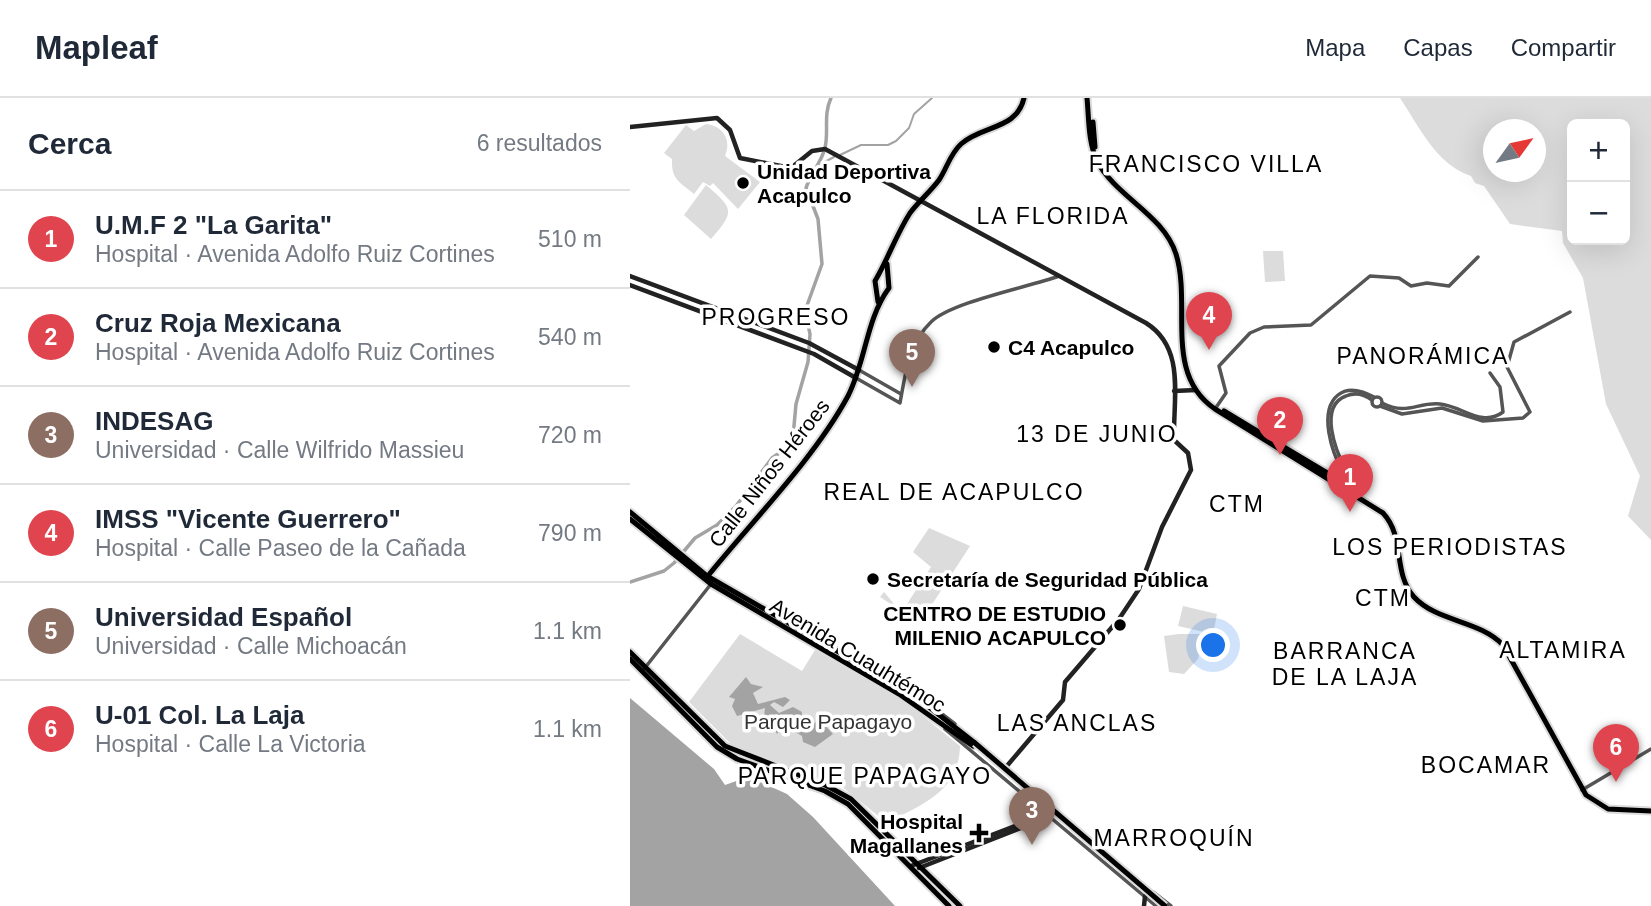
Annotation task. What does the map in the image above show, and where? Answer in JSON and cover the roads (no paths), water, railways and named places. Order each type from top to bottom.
[{"type":"main road","points":[[885,271],[897,237],[942,176],[954,151],[975,134],[1010,121],[1024,98]]},
{"type":"main road","points":[[1088,98],[1095,149],[1103,166],[1170,234],[1181,261],[1186,356],[1195,388],[1217,408],[1383,513],[1396,532],[1403,579],[1416,600],[1432,610],[1491,635],[1503,645],[1584,790],[1607,806],[1651,810]]},
{"type":"main road","points":[[630,127],[717,118],[728,127],[740,158],[791,168],[819,149],[828,150],[1161,332],[1173,355],[1174,440],[1188,453],[1191,470],[1162,527],[1139,589],[1119,619],[1065,682],[1063,700],[1006,766]]},
{"type":"main road","name":"Calle Niños Héroes","points":[[879,298],[889,288],[885,271]]},
{"type":"main road","name":"Calle Niños Héroes","points":[[706,578],[819,441],[856,378],[879,298],[876,281],[885,271]]},
{"type":"main road","points":[[630,275],[818,346],[859,370]]},
{"type":"main road","points":[[630,285],[815,354],[856,378]]},
{"type":"main road","points":[[804,350],[807,342]]},
{"type":"main road","points":[[815,354],[818,346]]},
{"type":"main road","points":[[1174,391],[1188,392],[1195,388]]},
{"type":"main road","points":[[1280,447],[1381,506],[1393,520],[1401,542],[1404,572],[1418,597],[1430,606],[1492,632],[1506,644],[1584,790]]},
{"type":"main road","name":"Avenida Cuauhtémoc","points":[[630,512],[680,557]]},
{"type":"main road","name":"Avenida Cuauhtémoc","points":[[630,519],[712,582],[899,694],[974,745]]},
{"type":"main road","name":"Avenida Cuauhtémoc","points":[[712,582],[915,696],[1163,906]]},
{"type":"main road","points":[[630,652],[717,747],[737,759],[837,797],[859,813],[960,906]]},
{"type":"main road","points":[[630,659],[644,668]]},
{"type":"main road","points":[[916,867],[1048,814],[1054,809]]},
{"type":"main road","points":[[916,867],[949,906]]},
{"type":"main road","points":[[1144,906],[1145,896],[1151,890]]},
{"type":"street","points":[[1217,408],[1226,393],[1219,366],[1255,330],[1311,325],[1370,276],[1399,278],[1411,286],[1427,283],[1446,287],[1454,284],[1478,257]]},
{"type":"street","points":[[856,378],[900,402],[908,360],[933,320],[959,308],[1060,276]]},
{"type":"street","points":[[1373,398],[1374,406],[1381,404],[1402,410],[1436,404],[1483,421],[1523,418],[1530,412],[1508,370],[1514,342],[1570,312]]},
{"type":"street","points":[[859,370],[901,394]]},
{"type":"street","points":[[1450,409],[1478,417],[1496,417],[1503,412],[1500,387],[1490,373]]},
{"type":"street","points":[[1355,490],[1357,485],[1345,468],[1335,441],[1331,413],[1336,402],[1348,395],[1380,397],[1381,404]]},
{"type":"street","points":[[644,668],[712,582]]},
{"type":"street","points":[[899,694],[1145,896],[1163,906]]},
{"type":"street","points":[[915,696],[936,708],[1006,766],[1151,890],[1163,906]]},
{"type":"street","points":[[1584,790],[1651,749]]},
{"type":"waterway","points":[[630,582],[664,571],[695,538],[717,525],[736,506],[772,458],[788,447],[793,437],[796,404],[808,362],[810,334],[805,311],[822,264],[818,219],[806,188],[825,148],[827,111],[831,98]]},
{"type":"waterway","points":[[840,155],[861,145],[888,145],[896,141],[909,128],[914,114],[932,98]]},
{"type":"waterway","points":[[819,165],[834,157]]},
{"type":"place","name":"Unidad Deportiva Acapulco","points":[[743,183]]},
{"type":"place","name":"C4 Acapulco","points":[[994,347]]},
{"type":"place","name":"IMSS \"Vicente Guerrero\"","points":[[1209,350]]},
{"type":"place","name":"Universidad Español","points":[[912,387]]},
{"type":"place","name":"Cruz Roja Mexicana","points":[[1280,455]]},
{"type":"place","name":"U.M.F 2 \"La Garita\"","points":[[1350,512]]},
{"type":"place","name":"Secretaría de Seguridad Pública","points":[[873,579]]},
{"type":"place","name":"CENTRO DE ESTUDIO MILENIO ACAPULCO","points":[[1120,625]]},
{"type":"place","name":"U-01 Col. La Laja","points":[[1616,782]]},
{"type":"place","name":"Hospital Magallanes","points":[[979,833]]},
{"type":"place","name":"INDESAG","points":[[1032,845]]},
{"type":"district","name":"FRANCISCO VILLA","points":[[1206,164]]},
{"type":"district","name":"LA FLORIDA","points":[[1053,216]]},
{"type":"district","name":"PROGRESO","points":[[776,317]]},
{"type":"district","name":"PANORÁMICA","points":[[1423,356]]},
{"type":"district","name":"13 DE JUNIO","points":[[1097,434]]},
{"type":"district","name":"REAL DE ACAPULCO","points":[[954,492]]},
{"type":"district","name":"CTM","points":[[1237,504]]},
{"type":"district","name":"LOS PERIODISTAS","points":[[1450,547]]},
{"type":"district","name":"CTM","points":[[1383,598]]},
{"type":"district","name":"ALTAMIRA","points":[[1563,650]]},
{"type":"district","name":"BARRANCA DE LA LAJA","points":[[1345,664]]},
{"type":"district","name":"LAS ANCLAS","points":[[1077,723]]},
{"type":"district","name":"BOCAMAR","points":[[1486,765]]},
{"type":"district","name":"PARQUE PAPAGAYO","points":[[865,776]]},
{"type":"district","name":"MARROQUÍN","points":[[1174,838]]},
{"type":"park label","name":"Parque Papagayo","points":[[828,721]]}]
